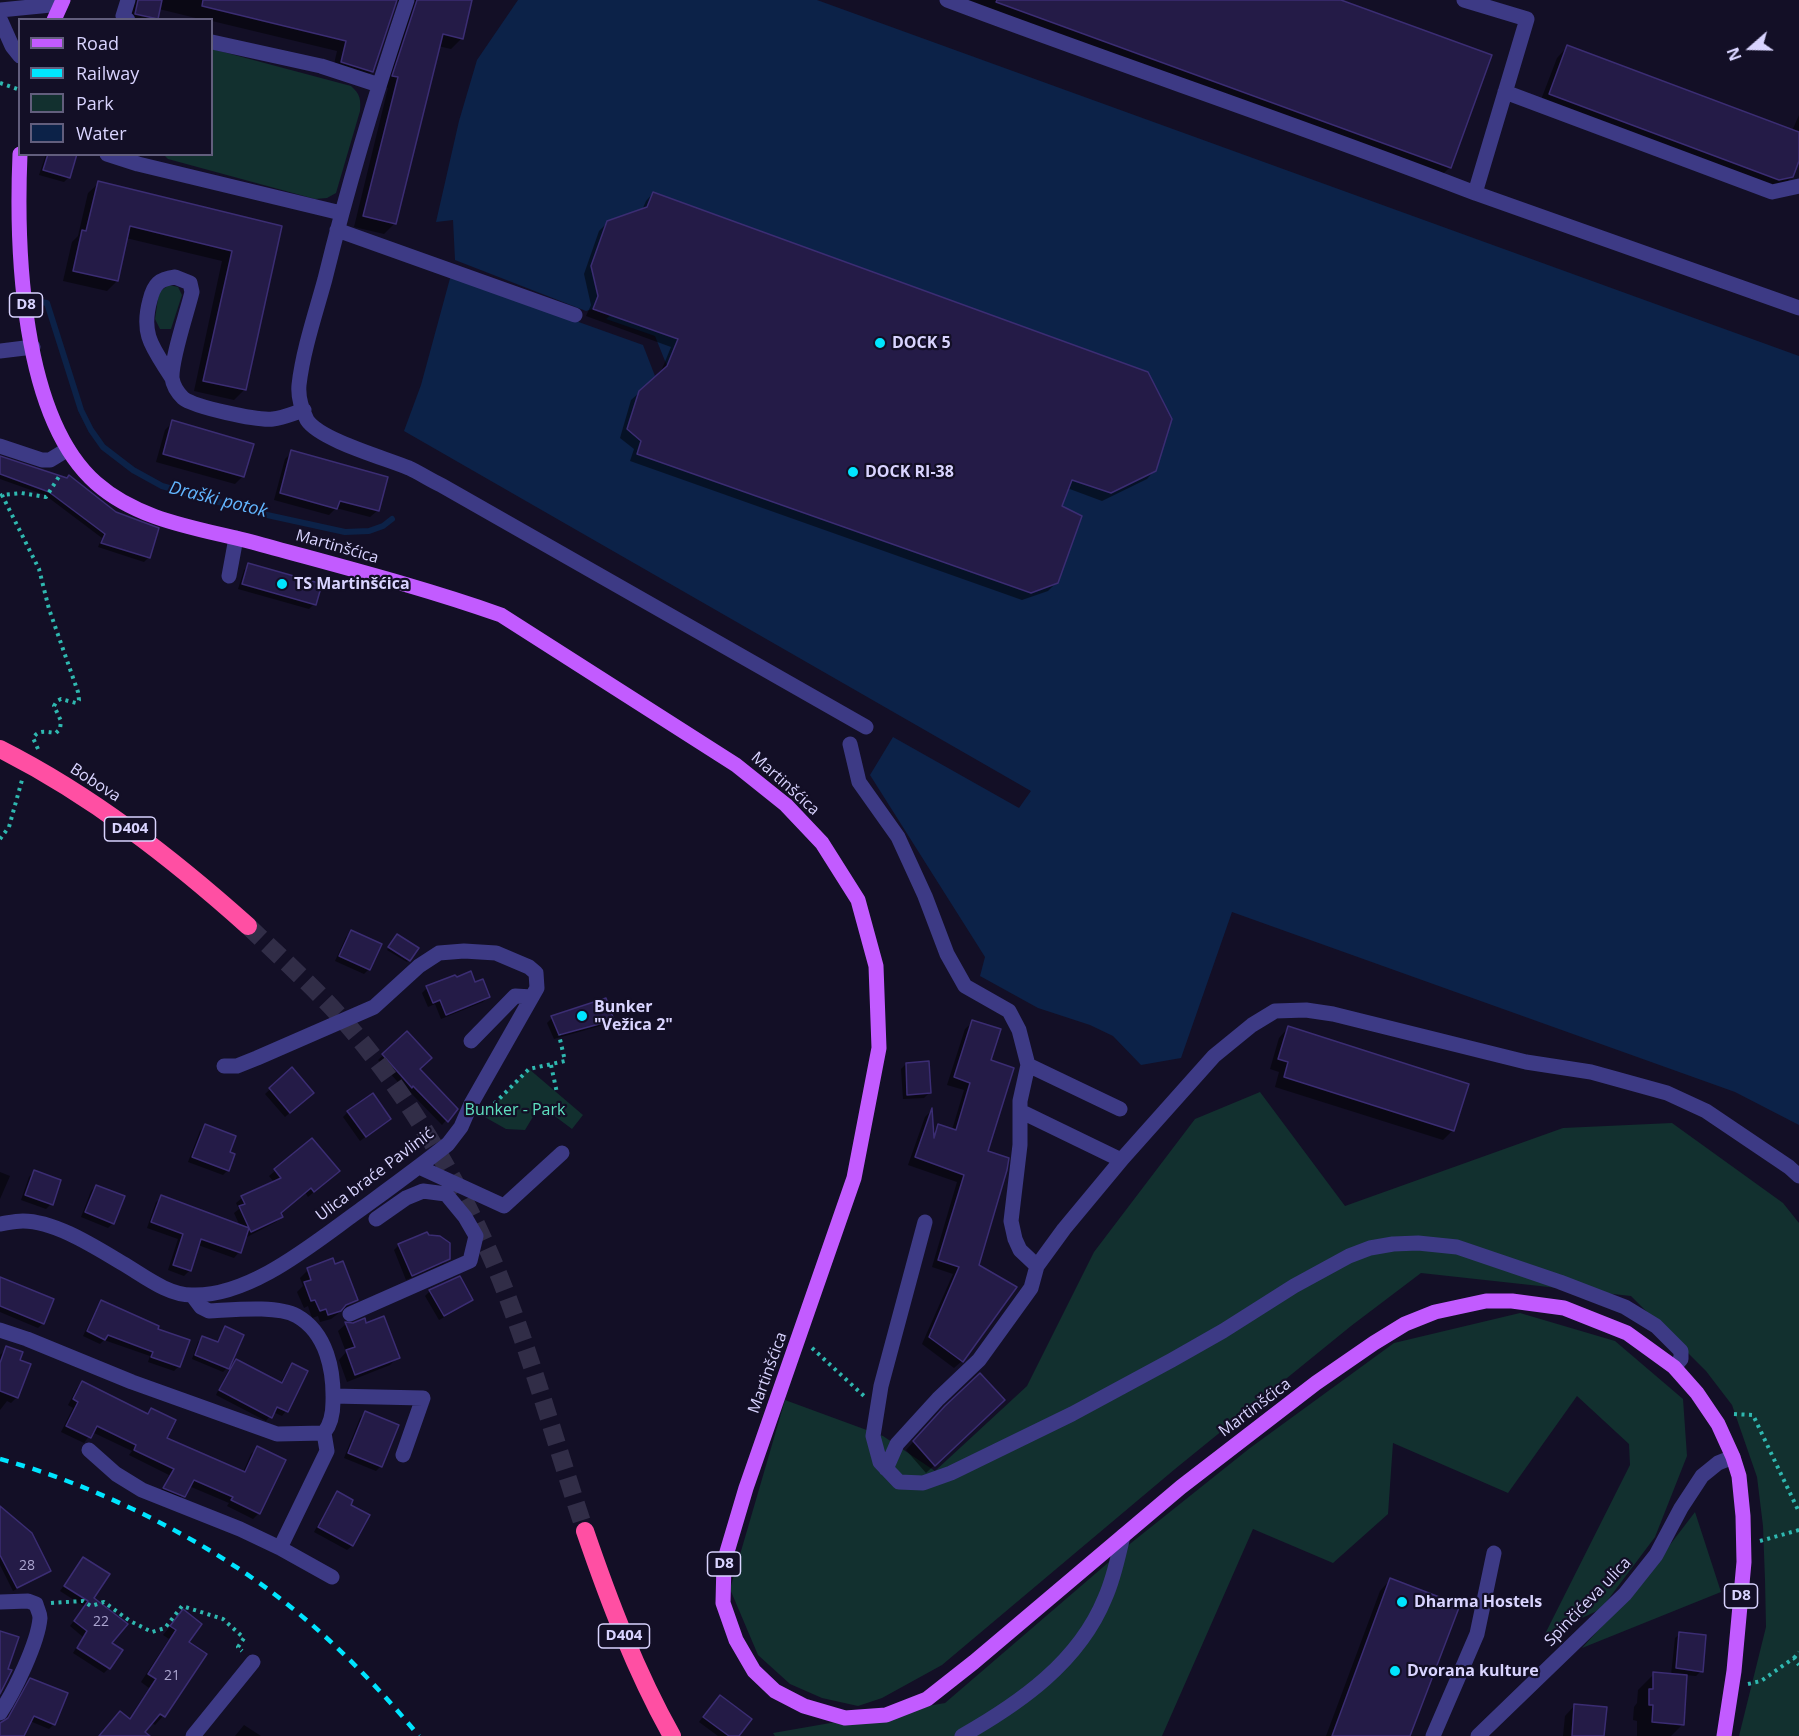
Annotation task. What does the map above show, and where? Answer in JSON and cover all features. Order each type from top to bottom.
[{"type":"highway","name":"Bobova","points":[[0,749],[56,781],[132,831],[195,880],[248,926]]},
{"type":"highway","name":"D404","points":[[585,1531],[618,1622],[642,1678],[672,1736]]},
{"type":"main road","points":[[55,18],[62,2]]},
{"type":"main road","name":"D8","points":[[20,156],[19,223],[26,310],[46,402],[68,449]]},
{"type":"main road","name":"Martinšćica","points":[[68,449],[96,482],[131,507],[164,520],[448,597],[501,615],[736,765],[786,805],[822,843],[858,900],[876,966],[879,1048],[854,1178],[746,1488],[724,1563],[723,1603],[736,1640],[754,1671],[775,1690],[804,1706],[845,1718],[886,1715],[927,1699],[1181,1487],[1317,1383],[1374,1343],[1406,1324],[1435,1312],[1486,1301],[1512,1301],[1564,1308],[1627,1333],[1674,1367],[1697,1392],[1718,1424],[1733,1457]]},
{"type":"main road","name":"D8","points":[[1724,1736],[1734,1671],[1744,1563],[1742,1494],[1733,1457]]},
{"type":"street","points":[[124,18],[128,0]]},
{"type":"street","points":[[407,0],[341,213],[299,385],[300,399],[307,419],[313,427],[327,435],[408,468],[441,485],[866,727]]},
{"type":"street","points":[[947,0],[1348,144],[1475,193],[1799,308]]},
{"type":"street","points":[[1464,0],[1527,19],[1475,193]]},
{"type":"street","points":[[0,10],[62,2]]},
{"type":"street","points":[[0,19],[12,46],[18,54]]},
{"type":"street","points":[[213,42],[321,66],[379,85]]},
{"type":"street","points":[[1505,92],[1772,192],[1799,186]]},
{"type":"street","points":[[120,156],[140,159],[341,213]]},
{"type":"street","points":[[337,230],[575,315]]},
{"type":"street","points":[[172,378],[192,292],[190,283],[175,277],[158,282],[153,289],[146,328],[155,352],[177,390],[185,399],[255,418],[273,419],[304,410]]},
{"type":"street","points":[[0,351],[33,346]]},
{"type":"street","points":[[0,446],[42,460],[50,460],[68,449]]},
{"type":"street","points":[[230,576],[236,538]]},
{"type":"street","points":[[850,744],[859,782],[898,837],[925,896],[947,954],[965,986],[1009,1011],[1018,1030],[1028,1065],[1020,1111],[1020,1145],[1011,1221],[1020,1251],[1037,1266]]},
{"type":"street","name":"Ulica braće Pavlinić","points":[[0,1224],[21,1220],[45,1225],[91,1245],[159,1285],[176,1292],[192,1295],[214,1293],[254,1280],[298,1255],[448,1144],[461,1127],[471,1104],[532,997],[537,987],[536,973],[520,962],[496,953],[464,951],[440,953],[419,966],[374,1007],[237,1066],[224,1066]]},
{"type":"street","points":[[471,1041],[515,996],[532,997]]},
{"type":"street","points":[[886,1469],[897,1444],[938,1399],[979,1360],[1031,1288],[1037,1266],[1064,1229],[1121,1160],[1214,1056],[1251,1025],[1275,1011],[1306,1010],[1333,1014],[1526,1062],[1591,1072],[1667,1093],[1706,1111],[1799,1176]]},
{"type":"street","points":[[1028,1065],[1120,1109]]},
{"type":"street","points":[[1020,1111],[1121,1160]]},
{"type":"street","points":[[419,1167],[504,1206],[562,1153]]},
{"type":"street","points":[[350,1314],[470,1261],[476,1236],[465,1217],[446,1194],[423,1191],[404,1178]]},
{"type":"street","points":[[376,1219],[406,1198],[423,1191]]},
{"type":"street","points":[[925,1222],[880,1386],[873,1436],[880,1462],[899,1482],[922,1484],[951,1473],[1072,1414],[1172,1360],[1223,1332],[1294,1286],[1349,1256],[1370,1248],[1393,1244],[1418,1243],[1457,1247],[1625,1307],[1656,1326],[1681,1351],[1681,1359],[1674,1367]]},
{"type":"street","name":"Ulica braće Pavlinić","points":[[192,1295],[201,1307],[209,1311],[271,1310],[298,1316],[314,1330],[330,1361],[334,1383],[331,1420],[324,1433],[327,1451],[280,1548]]},
{"type":"street","points":[[0,1330],[132,1382],[277,1434],[324,1433]]},
{"type":"street","points":[[333,1396],[423,1398],[403,1455]]},
{"type":"street","points":[[89,1450],[116,1474],[142,1490],[240,1529],[332,1577]]},
{"type":"street","name":"Spinčićeva ulica","points":[[1478,1736],[1625,1594],[1656,1555],[1681,1508],[1702,1476],[1718,1463],[1733,1457]]},
{"type":"street","points":[[962,1736],[1002,1713],[1053,1674],[1074,1649],[1095,1619],[1105,1599],[1123,1536]]},
{"type":"street","points":[[1433,1736],[1477,1634],[1494,1553]]},
{"type":"street","points":[[0,1602],[28,1601],[36,1604],[40,1615],[35,1639],[8,1701],[0,1713]]},
{"type":"street","points":[[193,1736],[253,1662]]},
{"type":"path","points":[[0,83],[18,89]]},
{"type":"path","points":[[40,752],[33,738],[42,731],[56,733],[60,729],[61,721],[54,706],[61,699],[76,703],[79,700],[78,692],[49,609],[39,569],[3,495],[21,493],[46,497],[64,466]]},
{"type":"path","points":[[0,839],[9,827],[24,774]]},
{"type":"path","points":[[461,1127],[483,1116],[529,1069],[565,1061],[558,1035]]},
{"type":"path","points":[[551,1065],[557,1093]]},
{"type":"path","points":[[807,1317],[809,1344],[865,1398],[861,1412],[878,1413]]},
{"type":"path","points":[[1734,1414],[1753,1415],[1799,1512]]},
{"type":"path","points":[[1759,1542],[1799,1530]]},
{"type":"path","points":[[72,1601],[83,1601],[91,1606],[104,1602],[130,1622],[152,1632],[165,1628],[182,1605],[223,1619],[244,1638],[240,1643]]},
{"type":"path","points":[[1746,1684],[1761,1681],[1799,1652]]},
{"type":"path","points":[[1794,1658],[1799,1665]]},
{"type":"green space","points":[[213,49],[351,86],[359,97],[360,111],[336,193],[327,198],[315,199],[168,159],[165,156],[213,156]]},
{"type":"green space","points":[[169,285],[178,287],[182,295],[171,329],[160,329],[155,319],[159,292]]},
{"type":"green space","name":"Bunker - Park","points":[[529,1069],[583,1115],[572,1129],[540,1105],[525,1130],[506,1129],[483,1116]]},
{"type":"green space","points":[[1260,1092],[1345,1206],[1563,1128],[1672,1123],[1783,1203],[1799,1223],[1799,1736],[1739,1736],[1766,1627],[1763,1526],[1757,1477],[1732,1405],[1706,1371],[1631,1296],[1421,1273],[1351,1326],[1175,1469],[942,1665],[882,1698],[858,1706],[822,1698],[790,1684],[758,1655],[730,1589],[785,1400],[883,1436],[935,1471],[1027,1386],[1094,1252],[1195,1119]]},
{"type":"green space","points":[[1520,1313],[1615,1341],[1683,1399],[1687,1456],[1655,1537],[1601,1609],[1544,1636],[1630,1465],[1629,1444],[1577,1396],[1508,1493],[1393,1443],[1388,1514],[1333,1563],[1253,1529],[1162,1736],[775,1736],[773,1733],[945,1703],[1131,1543],[1250,1448],[1394,1343]]},
{"type":"green space","points":[[1695,1512],[1721,1592],[1582,1648],[1640,1584]]},
{"type":"water","points":[[518,0],[817,0],[1799,356],[1799,1125],[1735,1092],[1232,912],[1181,1058],[1141,1065],[1113,1036],[1090,1025],[1038,1008],[980,976],[985,957],[870,775],[893,737],[1019,808],[1031,791],[404,431],[421,385],[455,260],[453,220],[436,222],[459,121],[477,60]]},
{"type":"pier","points":[[455,260],[586,311],[593,309],[611,315],[606,319],[655,336],[667,366],[655,376],[643,345],[450,276]]},
{"type":"building","points":[[138,0],[162,0],[158,18],[135,14]]},
{"type":"building","points":[[203,0],[397,0],[373,72],[341,62],[346,41],[202,6]]},
{"type":"building","points":[[417,0],[472,0],[463,39],[443,34],[396,224],[363,216],[398,77],[392,76]]},
{"type":"building","points":[[997,0],[1341,0],[1492,55],[1451,168],[996,2]]},
{"type":"building","points":[[1567,45],[1799,132],[1799,161],[1793,177],[1779,180],[1549,94]]},
{"type":"building","points":[[47,156],[76,156],[70,178],[43,170]]},
{"type":"building","points":[[98,181],[282,226],[246,390],[203,381],[232,251],[130,226],[118,281],[73,271],[82,230],[86,231]]},
{"type":"building","points":[[653,192],[1148,372],[1172,419],[1156,471],[1111,493],[1072,480],[1062,506],[1082,516],[1058,583],[1031,593],[637,454],[641,441],[627,429],[639,391],[667,366],[678,339],[593,309],[598,296],[591,266],[607,221],[647,207]]},
{"type":"building","points":[[172,420],[254,444],[244,477],[163,454]]},
{"type":"building","points":[[291,450],[388,477],[379,511],[340,501],[337,509],[280,493]]},
{"type":"building","points":[[0,456],[67,478],[69,475],[116,512],[159,528],[150,558],[101,543],[105,534],[49,492],[0,474]]},
{"type":"building","name":"TS Martinšćica","points":[[248,563],[322,584],[316,605],[242,584]]},
{"type":"building","points":[[351,930],[382,944],[370,970],[339,956]]},
{"type":"building","points":[[397,934],[419,948],[410,961],[388,947]]},
{"type":"building","points":[[471,971],[475,982],[483,979],[490,997],[446,1015],[440,1000],[433,1003],[426,986]]},
{"type":"building","name":"Bunker \"Vežica 2\"","points":[[606,998],[614,1020],[559,1035],[551,1016]]},
{"type":"building","points":[[972,1020],[1001,1029],[991,1060],[1014,1068],[988,1151],[1009,1158],[979,1265],[1017,1287],[963,1362],[929,1337],[959,1267],[938,1260],[964,1175],[915,1157],[932,1108],[934,1138],[938,1124],[956,1130],[970,1083],[954,1077]]},
{"type":"building","points":[[1288,1026],[1469,1084],[1454,1131],[1284,1077],[1288,1062],[1278,1059]]},
{"type":"building","points":[[407,1031],[432,1058],[420,1069],[458,1109],[448,1122],[413,1086],[412,1088],[382,1054]]},
{"type":"building","points":[[929,1061],[931,1093],[907,1095],[906,1063]]},
{"type":"building","points":[[292,1067],[314,1093],[290,1113],[269,1088]]},
{"type":"building","points":[[373,1093],[391,1119],[366,1137],[347,1111]]},
{"type":"building","points":[[205,1124],[236,1136],[230,1152],[235,1154],[229,1171],[192,1157]]},
{"type":"building","points":[[312,1138],[340,1171],[314,1192],[311,1188],[281,1213],[283,1217],[251,1232],[239,1206],[245,1204],[241,1196],[281,1178],[274,1169]]},
{"type":"building","points":[[34,1170],[61,1180],[53,1205],[25,1195]]},
{"type":"building","points":[[96,1185],[125,1196],[114,1224],[85,1212]]},
{"type":"building","points":[[161,1195],[249,1228],[241,1253],[201,1239],[191,1271],[173,1265],[183,1234],[151,1222]]},
{"type":"building","points":[[427,1232],[429,1235],[440,1236],[450,1243],[450,1259],[412,1276],[398,1244]]},
{"type":"building","points":[[333,1258],[335,1264],[343,1261],[358,1300],[346,1305],[341,1311],[328,1315],[326,1309],[320,1311],[315,1300],[311,1301],[304,1282],[311,1280],[307,1268]]},
{"type":"building","points":[[460,1276],[473,1300],[444,1316],[429,1290]]},
{"type":"building","points":[[0,1277],[54,1299],[44,1324],[0,1306]]},
{"type":"building","points":[[101,1300],[159,1326],[158,1329],[190,1340],[180,1367],[151,1357],[153,1352],[108,1335],[105,1340],[87,1331]]},
{"type":"building","points":[[384,1316],[400,1358],[355,1375],[346,1350],[355,1347],[345,1322],[353,1323],[365,1318],[366,1323]]},
{"type":"building","points":[[225,1326],[244,1335],[229,1369],[195,1355],[202,1336],[218,1342]]},
{"type":"building","points":[[6,1346],[23,1352],[20,1360],[31,1364],[18,1398],[0,1391],[0,1363]]},
{"type":"building","points":[[236,1359],[282,1383],[292,1363],[308,1371],[288,1412],[277,1407],[272,1418],[219,1390]]},
{"type":"building","points":[[980,1373],[1005,1400],[935,1466],[913,1441]]},
{"type":"building","points":[[82,1381],[148,1414],[151,1408],[176,1420],[167,1438],[245,1472],[257,1446],[286,1460],[260,1514],[231,1500],[233,1497],[194,1480],[185,1497],[163,1488],[174,1469],[134,1450],[136,1445],[97,1426],[91,1438],[66,1426],[78,1402],[73,1399]]},
{"type":"building","points":[[365,1411],[399,1425],[382,1467],[348,1453]]},
{"type":"building","points":[[337,1491],[353,1500],[351,1505],[370,1515],[353,1546],[318,1527]]},
{"type":"building","points":[[0,1506],[32,1533],[51,1571],[17,1588],[0,1555]]},
{"type":"building","points":[[83,1557],[110,1574],[94,1598],[128,1624],[112,1643],[123,1650],[110,1669],[77,1648],[87,1631],[74,1621],[88,1601],[64,1586]]},
{"type":"building","name":"Dvorana kulture","points":[[1390,1578],[1460,1605],[1410,1736],[1332,1736]]},
{"type":"building","points":[[183,1609],[202,1624],[189,1642],[207,1654],[165,1717],[160,1714],[145,1732],[150,1736],[99,1736],[120,1711],[130,1719],[156,1679],[148,1674],[176,1630],[170,1626]]},
{"type":"building","points":[[0,1631],[19,1637],[8,1669],[12,1670],[0,1694]]},
{"type":"building","points":[[1679,1632],[1706,1635],[1703,1672],[1676,1668]]},
{"type":"building","points":[[1653,1672],[1687,1675],[1684,1725],[1652,1722],[1653,1705],[1649,1705],[1649,1689],[1653,1689]]},
{"type":"building","points":[[30,1678],[68,1693],[55,1725],[34,1716],[24,1736],[0,1736],[0,1723],[8,1718]]},
{"type":"building","points":[[720,1695],[752,1719],[739,1736],[729,1736],[703,1717]]},
{"type":"building","points":[[1574,1704],[1607,1707],[1604,1736],[1572,1736]]},
{"type":"waterway","name":"Draški potok","points":[[41,302],[47,303],[81,410],[91,430],[103,447],[133,470],[162,486],[258,513],[345,532],[369,531],[383,526],[392,519]]},
{"type":"tunnel","points":[[248,926],[322,997],[368,1050],[412,1110],[450,1173],[498,1273],[533,1369],[585,1531]]},
{"type":"railway","points":[[0,1459],[37,1470],[112,1500],[187,1537],[223,1558],[287,1604],[340,1650],[419,1736]]},
{"type":"place","name":"DOCK 5","points":[[880,343]]},
{"type":"place","name":"DOCK RI-38","points":[[853,472]]},
{"type":"place","name":"TS Martinšćica","points":[[282,584]]},
{"type":"place","name":"Bunker \"Vežica 2\"","points":[[582,1016]]},
{"type":"place","name":"Dharma Hostels","points":[[1402,1602]]},
{"type":"place","name":"Dvorana kulture","points":[[1395,1671]]}]
